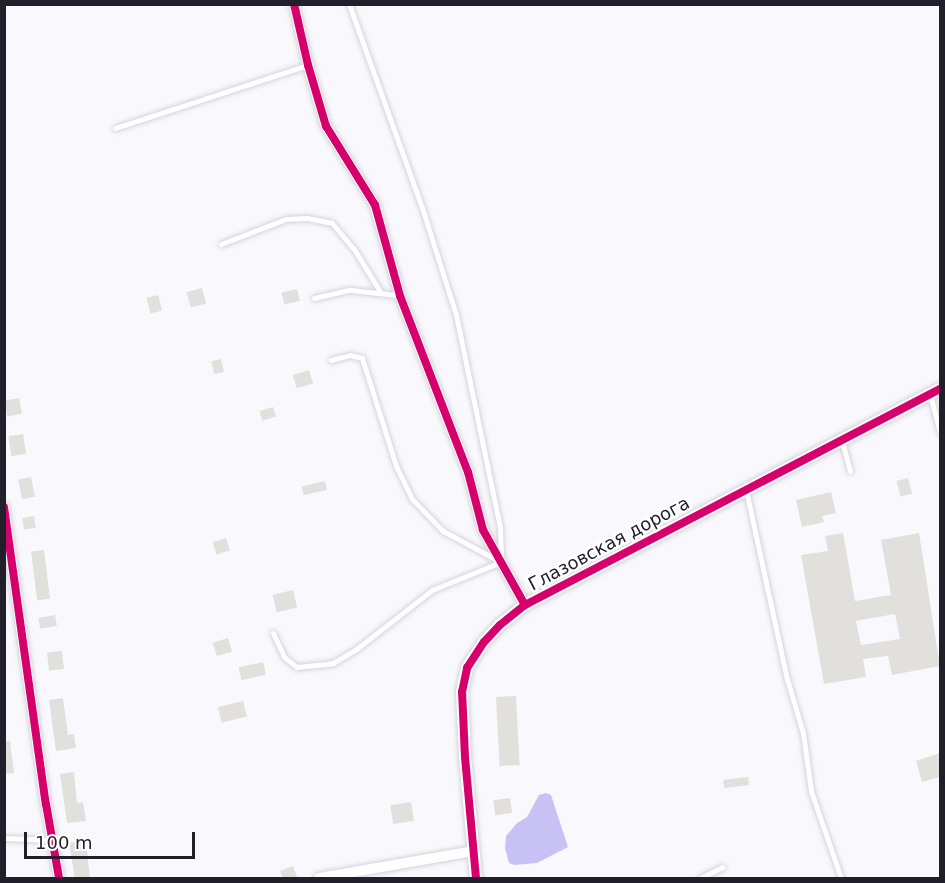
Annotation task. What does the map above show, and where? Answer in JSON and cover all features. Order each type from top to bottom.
[{"type":"street","points":[[294,4],[308,65],[326,126],[375,205],[400,296],[468,472],[483,530],[525,605]]},
{"type":"street","name":"Глазовская дорога","points":[[476,879],[462,717],[467,668],[484,642],[500,625],[525,605],[935,392]]},
{"type":"street","points":[[4,507],[59,879]]},
{"type":"street","points":[[319,879],[474,851]]},
{"type":"lane","points":[[349,4],[424,214],[456,315],[500,528],[501,562]]},
{"type":"lane","points":[[115,128],[308,65]]},
{"type":"lane","points":[[221,244],[286,219],[307,218],[332,223],[354,249],[381,293]]},
{"type":"lane","points":[[314,298],[350,290],[400,296]]},
{"type":"lane","points":[[331,360],[350,355],[362,358],[396,466],[412,499],[443,531],[501,562]]},
{"type":"lane","points":[[935,392],[940,433]]},
{"type":"lane","points":[[842,441],[850,471]]},
{"type":"lane","points":[[746,489],[789,688],[803,733],[811,791],[841,879]]},
{"type":"lane","points":[[273,633],[278,648],[297,667],[333,663],[355,651],[432,590],[501,562]]},
{"type":"lane","points":[[4,838],[52,840]]},
{"type":"lane","points":[[700,879],[723,867]]},
{"type":"shaded area","points":[[546,793],[551,795],[568,847],[537,863],[514,865],[509,863],[505,848],[506,836],[517,823],[527,817],[539,795]]},
{"type":"building","points":[[202,288],[206,303],[191,308],[187,292]]},
{"type":"building","points":[[297,289],[300,301],[284,305],[281,293]]},
{"type":"building","points":[[158,295],[162,310],[151,314],[146,298]]},
{"type":"building","points":[[221,359],[224,372],[214,374],[211,361]]},
{"type":"building","points":[[309,370],[313,383],[297,388],[293,375]]},
{"type":"building","points":[[19,398],[22,414],[7,417],[4,401]]},
{"type":"building","points":[[273,407],[276,417],[263,421],[260,411]]},
{"type":"building","points":[[23,434],[26,454],[11,456],[8,436]]},
{"type":"building","points":[[31,477],[35,497],[22,499],[18,479]]},
{"type":"building","points":[[908,478],[912,493],[901,497],[896,481]]},
{"type":"building","points":[[325,481],[327,490],[304,495],[302,486]]},
{"type":"building","points":[[831,492],[836,513],[822,516],[824,522],[802,527],[796,500]]},
{"type":"building","points":[[34,516],[36,528],[24,530],[22,518]]},
{"type":"building","points":[[843,533],[855,601],[891,595],[881,540],[919,533],[940,666],[892,675],[888,656],[863,659],[866,677],[824,684],[801,555],[828,551],[825,536]],"holes":[[[895,614],[900,639],[861,645],[856,621]]]},
{"type":"building","points":[[226,538],[230,550],[217,555],[213,542]]},
{"type":"building","points":[[44,550],[50,599],[37,600],[31,552]]},
{"type":"building","points":[[293,590],[297,608],[277,612],[273,595]]},
{"type":"building","points":[[55,615],[57,626],[40,629],[38,618]]},
{"type":"building","points":[[228,638],[232,651],[217,656],[213,643]]},
{"type":"building","points":[[62,651],[64,669],[49,670],[47,653]]},
{"type":"building","points":[[263,662],[266,675],[242,680],[239,668]]},
{"type":"building","points":[[516,696],[520,765],[500,766],[496,697]]},
{"type":"building","points":[[63,698],[68,735],[74,734],[76,748],[56,751],[49,700]]},
{"type":"building","points":[[243,701],[247,717],[222,723],[218,707]]},
{"type":"building","points":[[4,741],[10,741],[14,773],[4,774]]},
{"type":"building","points":[[940,753],[940,777],[922,782],[916,761]]},
{"type":"building","points":[[74,772],[77,803],[83,802],[86,821],[67,823],[60,774]]},
{"type":"building","points":[[748,777],[749,785],[724,788],[723,780]]},
{"type":"building","points":[[510,798],[512,813],[495,815],[493,800]]},
{"type":"building","points":[[411,802],[414,821],[393,824],[390,805]]},
{"type":"building","points":[[86,840],[90,879],[75,879],[69,843]]},
{"type":"building","points":[[293,866],[297,877],[283,879],[280,871]]},
{"type":"cycle path","points":[[294,4],[308,65],[326,126],[375,205],[400,296],[468,472],[483,530],[525,605]]},
{"type":"cycle path","points":[[476,878],[465,757],[462,692],[467,668],[484,642],[500,625],[525,605],[940,389]]},
{"type":"cycle path","points":[[4,507],[46,804],[59,878]]}]
